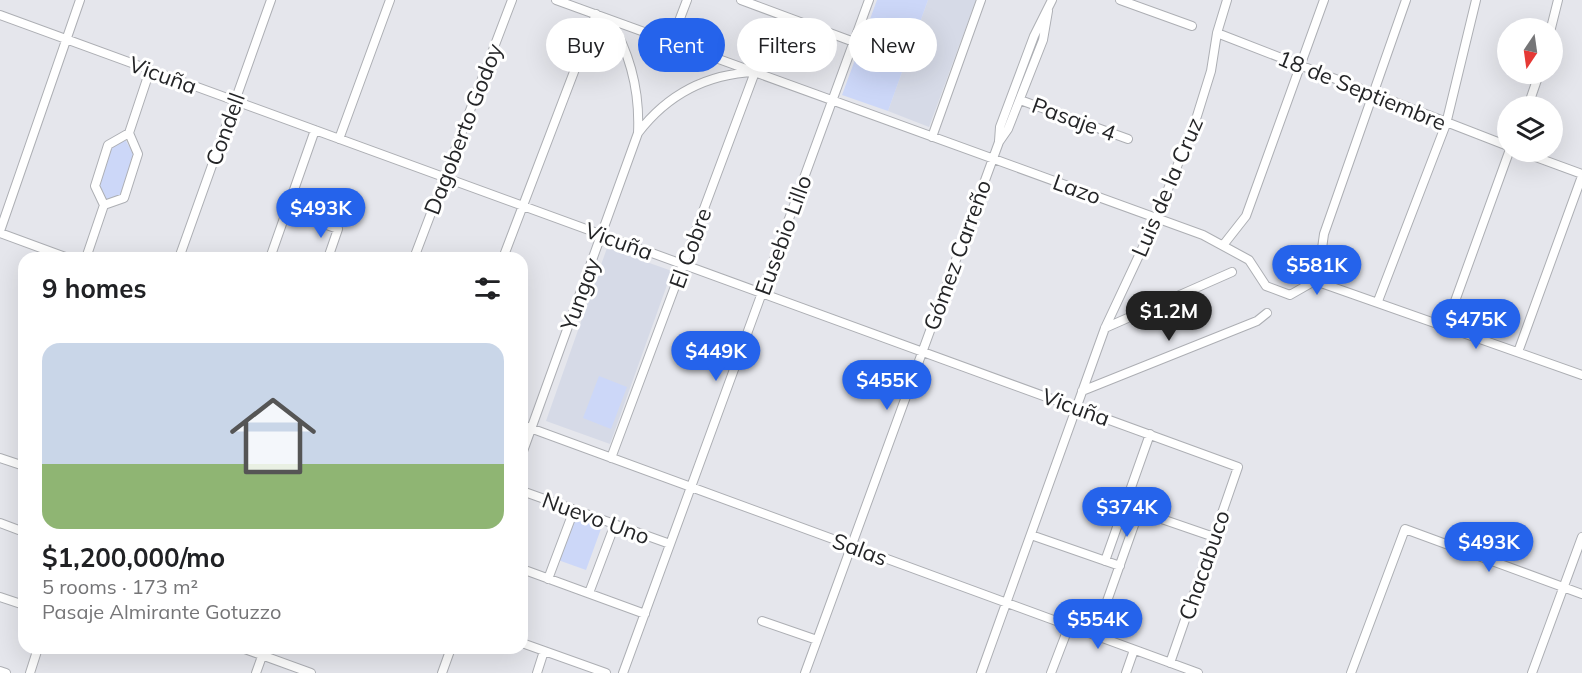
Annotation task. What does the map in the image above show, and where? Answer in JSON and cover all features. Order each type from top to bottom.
[{"type":"street","points":[[52,252],[0,232],[80,0]]},
{"type":"street","name":"Condell","points":[[181,252],[272,0]]},
{"type":"street","points":[[339,139],[390,0]]},
{"type":"street","name":"Dagoberto Godoy","points":[[416,252],[512,0]]},
{"type":"street","name":"Lazo","points":[[556,0],[605,18]]},
{"type":"street","points":[[680,18],[687,0]]},
{"type":"street","points":[[741,0],[849,40]]},
{"type":"street","name":"Eusebio Lillo","points":[[863,18],[869,0]]},
{"type":"street","points":[[932,137],[981,0]]},
{"type":"street","name":"Gómez Carreño","points":[[999,142],[1008,129],[1020,100],[1042,40],[1052,0]]},
{"type":"street","points":[[1120,0],[1192,26]]},
{"type":"street","name":"Luis de la Cruz","points":[[981,673],[1105,328],[1157,217],[1197,116],[1211,71],[1217,33],[1227,0]]},
{"type":"street","points":[[1224,244],[1246,216],[1324,0]]},
{"type":"street","points":[[1406,0],[1324,234],[1320,263],[1311,283],[1322,283],[1378,302],[1582,375]]},
{"type":"street","points":[[1378,302],[1446,124],[1476,0]]},
{"type":"street","points":[[1554,18],[1558,0]]},
{"type":"street","name":"Gómez Carreño","points":[[805,673],[993,159],[1004,117],[1034,36],[1048,11]]},
{"type":"street","points":[[505,252],[596,14]]},
{"type":"street","name":"Vicuña","points":[[0,15],[1238,467]]},
{"type":"street","name":"18 de Septiembre","points":[[1217,33],[1497,142]]},
{"type":"street","name":"Yungay","points":[[528,437],[638,134],[639,103],[634,73],[626,51]]},
{"type":"street","name":"Eusebio Lillo","points":[[623,673],[849,56]]},
{"type":"street","points":[[104,205],[124,198],[138,154],[129,133],[150,70]]},
{"type":"street","name":"Lazo","points":[[755,72],[1157,217],[1224,244],[1249,260],[1266,286],[1290,295],[1311,283]]},
{"type":"street","name":"Yungay","points":[[638,134],[657,111],[692,87],[723,76],[755,72]]},
{"type":"street","name":"El Cobre","points":[[611,458],[755,72]]},
{"type":"street","name":"Pasaje 4","points":[[1020,100],[1128,139]]},
{"type":"street","points":[[272,252],[315,130]]},
{"type":"street","points":[[88,252],[104,205],[95,186],[108,145],[129,133]]},
{"type":"street","points":[[1446,326],[1505,162]]},
{"type":"street","points":[[1518,352],[1582,175],[1548,162]]},
{"type":"street","points":[[287,211],[338,229],[330,252]]},
{"type":"street","points":[[1105,328],[1232,272]]},
{"type":"street","points":[[1082,391],[1257,321],[1267,313]]},
{"type":"street","name":"Salas","points":[[528,427],[1198,673]]},
{"type":"street","points":[[1105,561],[1150,434]]},
{"type":"street","points":[[0,458],[18,464]]},
{"type":"street","name":"Chacabuco","points":[[1170,663],[1238,467]]},
{"type":"street","name":"Nuevo Uno","points":[[528,493],[670,544]]},
{"type":"street","points":[[1124,506],[1214,537]]},
{"type":"street","points":[[548,579],[574,510]]},
{"type":"street","points":[[1095,635],[1139,511]]},
{"type":"street","points":[[0,523],[18,530]]},
{"type":"street","points":[[589,593],[615,524]]},
{"type":"street","points":[[1351,673],[1405,529],[1582,594]]},
{"type":"street","points":[[1031,535],[1120,566]]},
{"type":"street","points":[[1533,673],[1582,537]]},
{"type":"street","points":[[528,571],[645,614]]},
{"type":"street","points":[[0,597],[18,603]]},
{"type":"street","points":[[762,621],[817,640]]},
{"type":"street","points":[[1051,673],[1070,626]]},
{"type":"street","points":[[528,645],[606,673]]},
{"type":"street","points":[[1126,673],[1134,650]]},
{"type":"street","points":[[537,673],[544,651]]},
{"type":"street","points":[[30,673],[37,654]]},
{"type":"street","points":[[256,673],[263,654]]},
{"type":"street","points":[[268,654],[311,673]]},
{"type":"street","points":[[442,673],[449,654]]},
{"type":"street","points":[[0,671],[6,673]]},
{"type":"shaded area","points":[[877,0],[928,0],[922,18],[870,18]]},
{"type":"shaded area","points":[[928,0],[976,0],[929,127],[888,111],[902,72],[937,72],[937,18],[922,18]]},
{"type":"shaded area","points":[[850,72],[902,72],[888,111],[842,95]]},
{"type":"shaded area","points":[[125,139],[135,157],[121,195],[105,200],[99,187],[111,146]]},
{"type":"shaded area","points":[[607,248],[672,271],[610,444],[546,421]]},
{"type":"shaded area","points":[[599,376],[627,387],[611,429],[583,418]]},
{"type":"shaded area","points":[[574,516],[602,526],[586,570],[558,560]]}]
